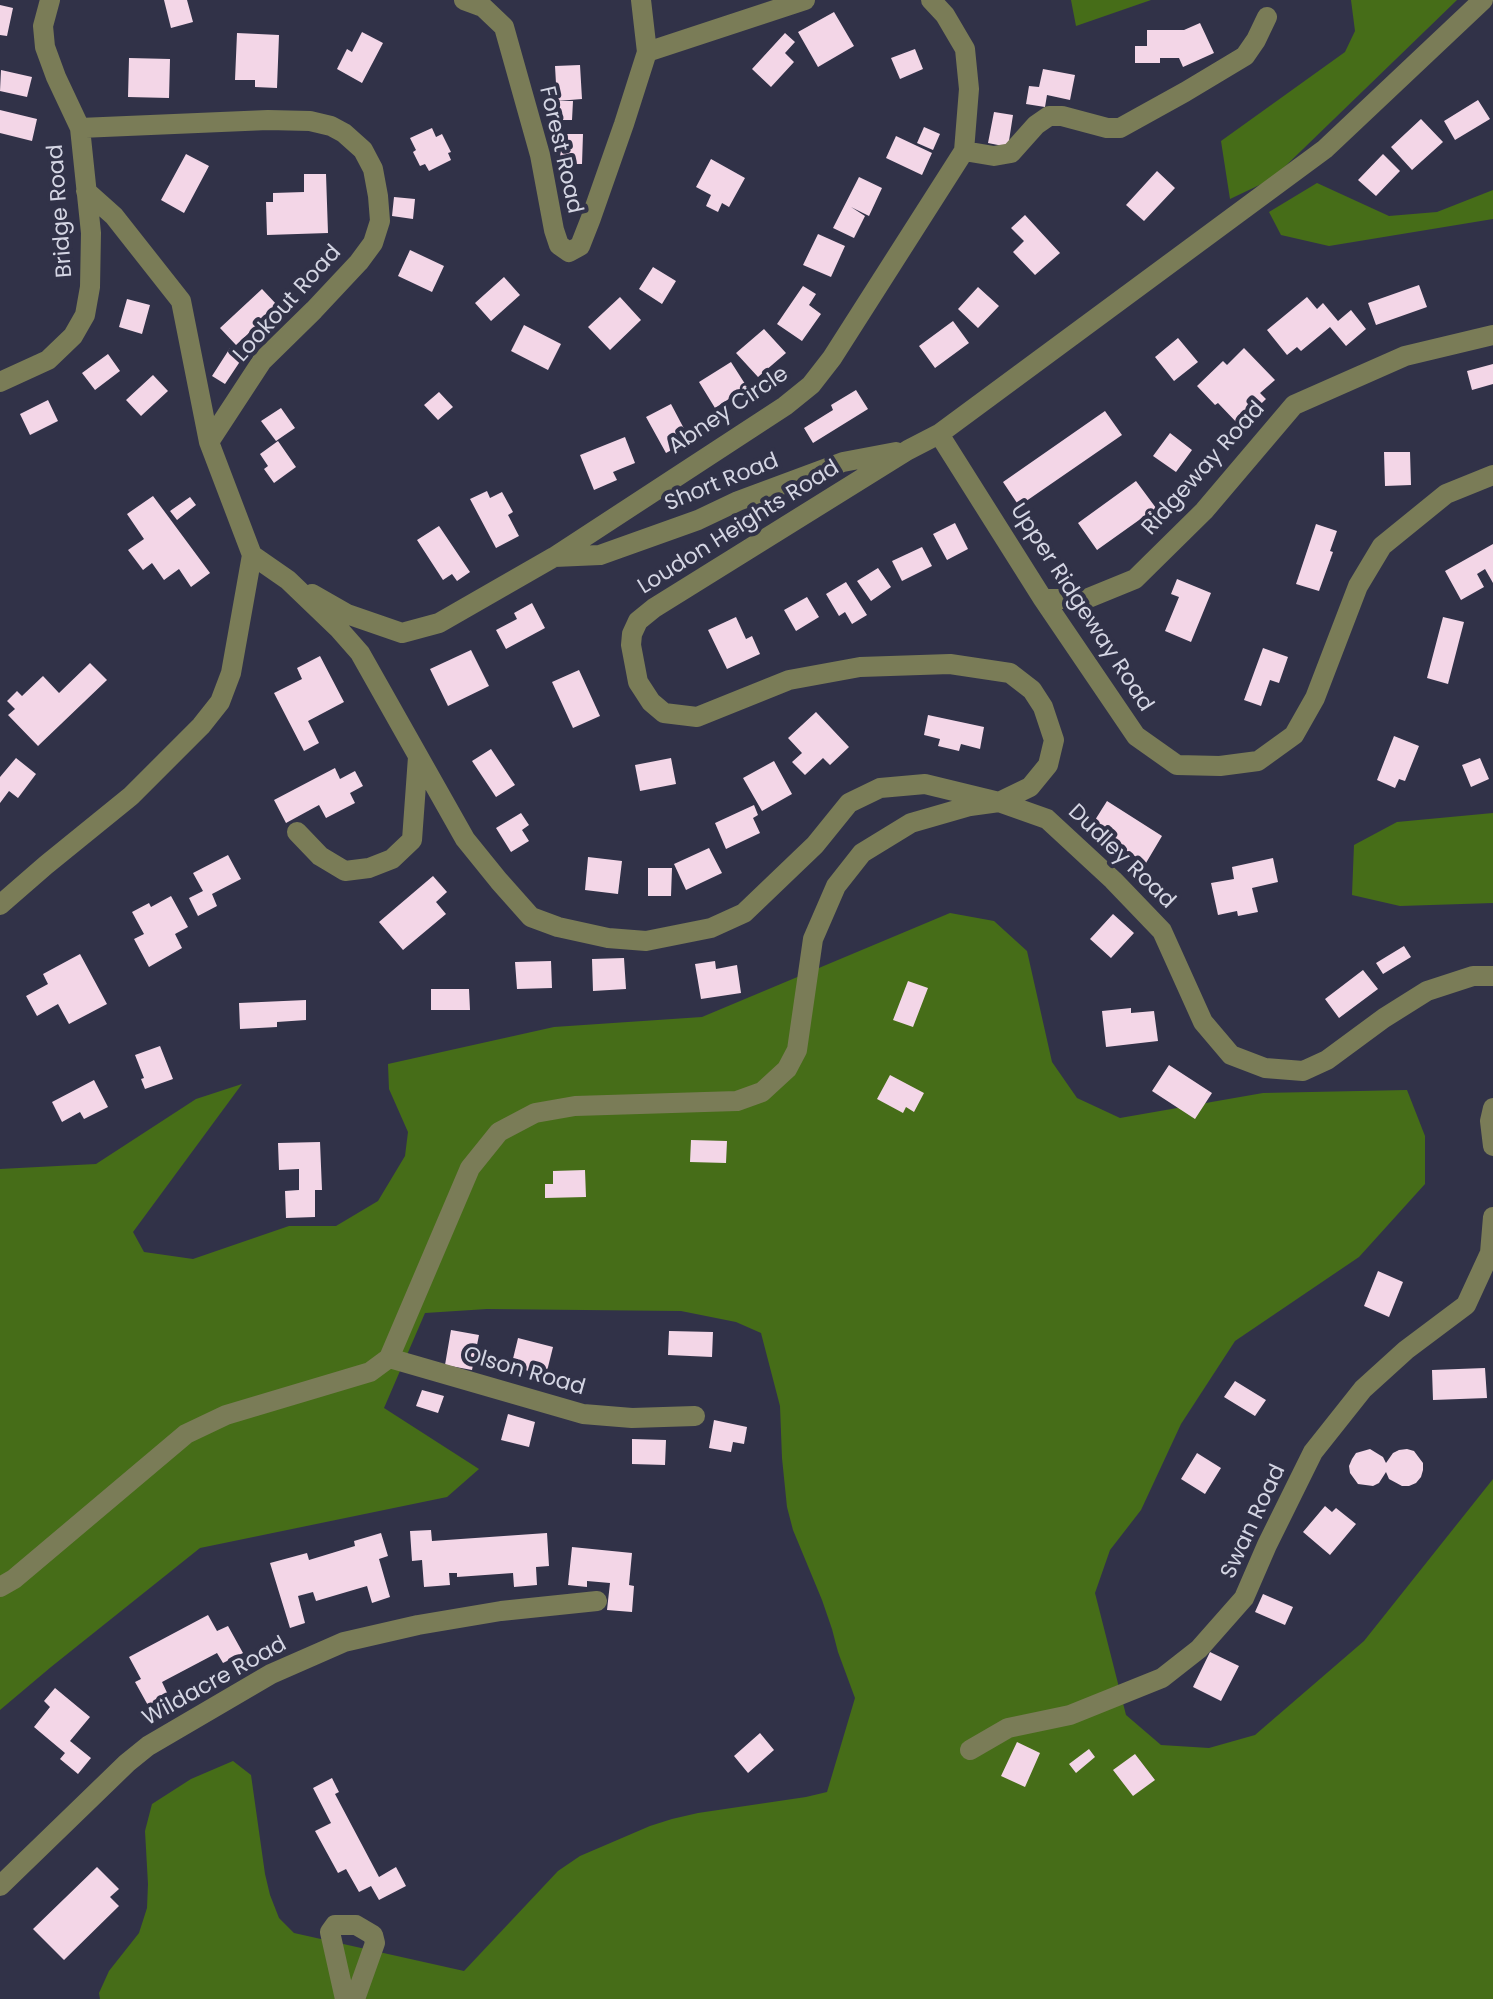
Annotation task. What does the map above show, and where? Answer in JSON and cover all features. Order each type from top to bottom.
[{"type":"street","name":"Bridge Road","points":[[0,382],[48,360],[73,336],[85,315],[90,287],[91,247],[80,128],[45,47],[43,26],[50,0]]},
{"type":"street","name":"Forest Road","points":[[464,0],[483,7],[504,27],[540,155],[554,230],[559,245],[569,252],[580,246],[591,218],[647,52],[641,0]]},
{"type":"street","points":[[647,52],[805,0]]},
{"type":"street","name":"Abney Circle","points":[[252,555],[347,614],[402,633],[439,623],[554,557],[785,406],[811,385],[832,358],[964,151],[969,89],[965,49],[945,15],[931,0]]},
{"type":"street","name":"Loudon Heights Road","points":[[389,1358],[470,1168],[499,1132],[535,1113],[575,1106],[737,1101],[762,1092],[787,1069],[797,1050],[813,939],[836,886],[862,853],[911,823],[970,806],[999,802],[1030,787],[1048,765],[1054,740],[1043,707],[1032,690],[1010,673],[950,664],[860,667],[789,680],[697,717],[664,713],[651,702],[638,682],[631,645],[638,621],[654,608],[908,450],[939,434],[1325,149],[1483,0]]},
{"type":"street","points":[[964,151],[994,156],[1011,153],[1036,125],[1049,116],[1120,128],[1245,56],[1267,17]]},
{"type":"street","name":"Lookout Road","points":[[80,128],[310,121],[344,133],[363,150],[373,169],[380,221],[373,243],[323,301],[262,361],[209,442]]},
{"type":"street","points":[[0,905],[131,796],[201,726],[220,702],[231,673],[252,555],[209,442],[181,301],[114,216],[86,191]]},
{"type":"street","name":"Ridgeway Road","points":[[1043,599],[1086,599],[1135,579],[1204,511],[1294,405],[1405,356],[1493,335]]},
{"type":"street","name":"Upper Ridgeway Road","points":[[939,434],[1043,599],[1136,736],[1177,765],[1220,766],[1258,761],[1294,735],[1315,698],[1358,586],[1382,546],[1446,494],[1493,475]]},
{"type":"street","name":"Short Road","points":[[554,557],[600,555],[843,462],[908,450]]},
{"type":"street","name":"Abney Circle","points":[[288,580],[360,653],[465,839],[531,917],[558,927],[608,938],[646,941],[711,928],[744,913],[815,845],[849,803],[880,788],[925,784],[999,802]]},
{"type":"street","points":[[297,832],[320,856],[345,871],[369,868],[392,859],[412,840],[418,757]]},
{"type":"street","name":"Dudley Road","points":[[999,802],[1047,819],[1113,880],[1162,931],[1203,1022],[1231,1055],[1265,1068],[1303,1071],[1327,1060],[1427,991],[1473,976],[1493,976]]},
{"type":"street","points":[[1493,1108],[1490,1121],[1493,1146]]},
{"type":"street","name":"Swan Road","points":[[970,1750],[1008,1728],[1070,1715],[1162,1678],[1199,1649],[1244,1598],[1313,1452],[1363,1389],[1406,1350],[1466,1305],[1490,1253],[1493,1217]]},
{"type":"street","points":[[0,1587],[14,1579],[186,1434],[226,1415],[370,1372],[389,1358]]},
{"type":"street","name":"Olson Road","points":[[389,1358],[583,1414],[632,1418],[695,1416]]},
{"type":"street","name":"Wildacre Road","points":[[0,1886],[148,1746],[271,1674],[359,1638],[501,1611],[597,1601]]},
{"type":"street","points":[[345,1999],[330,1932],[335,1925],[356,1925],[373,1935],[375,1943],[355,1999]]},
{"type":"green space","points":[[1071,0],[1151,0],[1076,26]]},
{"type":"green space","points":[[1351,0],[1457,0],[1272,179],[1230,199],[1221,141],[1345,52],[1355,31]]},
{"type":"green space","points":[[1317,183],[1389,216],[1437,212],[1493,190],[1493,219],[1329,246],[1281,235],[1269,212]]},
{"type":"green space","points":[[1493,813],[1493,903],[1400,906],[1352,895],[1354,845],[1397,822]]},
{"type":"green space","points":[[950,913],[994,921],[1027,951],[1052,1062],[1077,1098],[1120,1118],[1263,1093],[1407,1090],[1425,1136],[1425,1184],[1359,1257],[1235,1341],[1181,1424],[1141,1510],[1110,1550],[1095,1593],[1126,1715],[1161,1745],[1209,1748],[1255,1735],[1364,1641],[1493,1479],[1493,1999],[100,1999],[99,1993],[109,1971],[139,1933],[147,1908],[145,1831],[152,1804],[191,1779],[233,1761],[251,1775],[270,1895],[279,1918],[294,1933],[464,1971],[558,1871],[580,1856],[672,1819],[827,1792],[855,1698],[787,1507],[780,1406],[761,1333],[736,1322],[681,1311],[487,1309],[425,1313],[384,1408],[479,1469],[447,1497],[200,1548],[0,1710],[0,1169],[96,1164],[196,1099],[242,1084],[133,1232],[144,1252],[193,1259],[289,1226],[336,1226],[378,1201],[405,1156],[408,1132],[389,1089],[388,1064],[554,1027],[702,1017]]},
{"type":"building","points":[[164,0],[187,0],[193,22],[171,28]]},
{"type":"building","points":[[0,5],[13,8],[7,36],[0,35]]},
{"type":"building","points":[[834,12],[854,46],[818,67],[798,32]]},
{"type":"building","points":[[1200,23],[1214,53],[1183,67],[1179,58],[1160,58],[1160,63],[1135,63],[1135,46],[1147,46],[1147,30],[1184,30]]},
{"type":"building","points":[[362,32],[383,43],[362,83],[337,69],[347,49],[352,52]]},
{"type":"building","points":[[237,33],[279,35],[277,88],[255,87],[255,80],[235,80]]},
{"type":"building","points":[[785,33],[795,42],[785,53],[794,62],[771,87],[752,69]]},
{"type":"building","points":[[915,49],[923,69],[900,79],[891,58]]},
{"type":"building","points":[[129,58],[170,59],[169,98],[128,97]]},
{"type":"building","points":[[580,65],[582,99],[557,101],[555,66]]},
{"type":"building","points":[[1043,69],[1075,75],[1070,100],[1047,95],[1045,107],[1026,104],[1029,86],[1039,87]]},
{"type":"building","points":[[1,70],[32,77],[27,97],[0,91]]},
{"type":"building","points":[[1478,100],[1490,119],[1455,140],[1444,121]]},
{"type":"building","points":[[555,101],[573,101],[572,120],[555,120]]},
{"type":"building","points":[[0,110],[37,119],[32,141],[0,133]]},
{"type":"building","points":[[994,112],[1013,115],[1008,147],[988,143]]},
{"type":"building","points":[[1421,119],[1443,142],[1412,170],[1391,147]]},
{"type":"building","points":[[924,127],[940,134],[933,150],[917,143]]},
{"type":"building","points":[[432,128],[436,137],[442,134],[451,152],[448,153],[451,160],[429,171],[425,164],[420,166],[410,138]]},
{"type":"building","points":[[561,134],[583,134],[582,164],[560,164]]},
{"type":"building","points":[[896,136],[932,153],[922,175],[886,158]]},
{"type":"building","points":[[186,154],[209,166],[184,213],[161,200]]},
{"type":"building","points":[[1383,154],[1400,171],[1376,196],[1358,180]]},
{"type":"building","points":[[711,159],[745,178],[729,207],[722,203],[718,212],[706,206],[711,195],[696,187]]},
{"type":"building","points":[[1157,171],[1175,188],[1144,221],[1126,205]]},
{"type":"building","points":[[304,174],[326,174],[328,233],[267,235],[266,202],[273,202],[273,193],[304,192]]},
{"type":"building","points":[[859,177],[882,188],[869,216],[851,207],[865,216],[854,238],[833,228]]},
{"type":"building","points":[[394,197],[415,199],[413,219],[392,216]]},
{"type":"building","points":[[1025,215],[1060,253],[1035,275],[1013,252],[1024,241],[1011,228]]},
{"type":"building","points":[[818,234],[845,246],[831,277],[803,265]]},
{"type":"building","points":[[410,250],[444,266],[432,292],[398,276]]},
{"type":"building","points":[[653,267],[676,281],[662,304],[639,289]]},
{"type":"building","points":[[504,277],[520,295],[491,321],[475,303]]},
{"type":"building","points":[[1419,285],[1427,307],[1376,325],[1368,303]]},
{"type":"building","points":[[803,286],[816,294],[809,305],[821,314],[802,341],[777,324]]},
{"type":"building","points":[[978,287],[999,306],[978,328],[958,309]]},
{"type":"building","points":[[262,289],[278,306],[236,345],[220,328]]},
{"type":"building","points":[[620,297],[641,320],[610,350],[588,327]]},
{"type":"building","points":[[1307,297],[1317,309],[1323,303],[1338,321],[1351,310],[1366,329],[1346,346],[1330,327],[1301,351],[1297,347],[1287,355],[1267,330]]},
{"type":"building","points":[[127,299],[150,305],[142,334],[119,327]]},
{"type":"building","points":[[953,321],[969,343],[935,368],[919,346]]},
{"type":"building","points":[[524,325],[561,344],[548,370],[511,351]]},
{"type":"building","points":[[764,329],[786,353],[758,377],[736,353]]},
{"type":"building","points":[[1178,338],[1198,362],[1174,381],[1155,357]]},
{"type":"building","points":[[230,348],[243,357],[225,384],[212,376]]},
{"type":"building","points":[[1244,348],[1275,380],[1260,393],[1266,399],[1239,425],[1197,386],[1223,361],[1227,365]]},
{"type":"building","points":[[108,354],[120,371],[95,390],[82,373]]},
{"type":"building","points":[[731,362],[747,387],[715,408],[699,382]]},
{"type":"building","points":[[1493,364],[1493,384],[1472,390],[1467,371]]},
{"type":"building","points":[[153,375],[168,391],[141,416],[126,400]]},
{"type":"building","points":[[856,390],[868,409],[813,443],[804,428],[833,410],[831,405]]},
{"type":"building","points":[[439,392],[453,407],[438,420],[424,405]]},
{"type":"building","points":[[48,400],[58,421],[30,435],[20,414]]},
{"type":"building","points":[[671,404],[690,440],[666,453],[646,417]]},
{"type":"building","points":[[281,408],[295,428],[276,441],[261,421]]},
{"type":"building","points":[[1105,411],[1122,435],[1019,506],[1003,482]]},
{"type":"building","points":[[1170,433],[1192,450],[1176,472],[1153,456]]},
{"type":"building","points":[[625,437],[635,463],[613,472],[617,480],[594,490],[580,455]]},
{"type":"building","points":[[278,441],[296,467],[274,483],[264,469],[268,466],[260,454]]},
{"type":"building","points":[[1384,452],[1410,452],[1411,485],[1385,486]]},
{"type":"building","points":[[1136,481],[1156,508],[1097,550],[1078,523]]},
{"type":"building","points":[[487,491],[490,498],[502,492],[513,512],[508,515],[519,536],[496,548],[470,499]]},
{"type":"building","points":[[153,496],[210,573],[191,587],[179,569],[164,580],[152,563],[143,570],[128,550],[144,539],[127,514]]},
{"type":"building","points":[[190,497],[196,505],[177,520],[170,511]]},
{"type":"building","points":[[955,523],[968,549],[947,560],[933,534]]},
{"type":"building","points":[[1316,524],[1337,531],[1319,591],[1296,584]]},
{"type":"building","points":[[439,526],[470,572],[457,581],[452,574],[443,580],[417,540]]},
{"type":"building","points":[[1493,544],[1493,583],[1485,569],[1477,574],[1484,587],[1461,600],[1445,571]]},
{"type":"building","points":[[922,547],[932,566],[902,581],[892,561]]},
{"type":"building","points":[[878,568],[891,587],[871,601],[857,581]]},
{"type":"building","points":[[1177,579],[1211,593],[1191,642],[1165,631],[1179,597],[1171,594]]},
{"type":"building","points":[[846,582],[867,615],[852,624],[845,612],[839,616],[826,594]]},
{"type":"building","points":[[807,597],[819,617],[796,631],[784,610]]},
{"type":"building","points":[[532,603],[545,628],[506,649],[496,630],[517,619],[514,613]]},
{"type":"building","points":[[736,617],[746,639],[752,636],[760,654],[727,669],[708,630]]},
{"type":"building","points":[[1443,617],[1464,622],[1448,684],[1427,678]]},
{"type":"building","points":[[1263,648],[1288,657],[1279,683],[1270,680],[1261,706],[1244,700]]},
{"type":"building","points":[[471,650],[489,686],[448,706],[430,669]]},
{"type":"building","points":[[320,656],[344,702],[308,721],[319,743],[304,751],[274,693],[302,679],[297,668]]},
{"type":"building","points":[[90,663],[107,680],[38,746],[8,715],[15,709],[7,701],[17,691],[22,696],[43,676],[59,693]]},
{"type":"building","points":[[579,670],[600,716],[573,728],[552,682]]},
{"type":"building","points":[[816,712],[849,747],[830,765],[823,758],[805,775],[792,762],[802,753],[788,738]]},
{"type":"building","points":[[928,715],[984,727],[980,749],[961,744],[959,751],[938,746],[940,739],[924,735]]},
{"type":"building","points":[[1394,736],[1419,746],[1405,781],[1399,779],[1395,788],[1377,780]]},
{"type":"building","points":[[491,749],[515,785],[496,797],[472,761]]},
{"type":"building","points":[[16,758],[36,774],[18,798],[9,791],[0,803],[0,777]]},
{"type":"building","points":[[671,758],[676,784],[640,791],[635,765]]},
{"type":"building","points":[[1480,758],[1489,779],[1471,787],[1462,765]]},
{"type":"building","points":[[774,761],[792,794],[762,811],[743,778]]},
{"type":"building","points":[[335,768],[340,779],[355,771],[363,786],[350,793],[355,803],[326,818],[319,805],[286,823],[274,800]]},
{"type":"building","points":[[1107,801],[1162,836],[1146,863],[1090,828]]},
{"type":"building","points":[[754,805],[758,815],[753,818],[760,833],[726,849],[715,823]]},
{"type":"building","points":[[521,813],[529,825],[522,830],[529,841],[511,852],[496,828]]},
{"type":"building","points":[[709,848],[722,873],[686,890],[674,864]]},
{"type":"building","points":[[228,855],[241,879],[212,894],[217,906],[198,916],[189,898],[203,891],[193,873]]},
{"type":"building","points":[[588,857],[622,861],[618,894],[585,890]]},
{"type":"building","points":[[1273,858],[1278,882],[1252,888],[1258,912],[1238,916],[1237,911],[1218,915],[1211,883],[1234,879],[1232,867]]},
{"type":"building","points":[[648,868],[672,868],[671,896],[648,896]]},
{"type":"building","points":[[433,876],[447,892],[436,902],[446,914],[403,950],[379,922]]},
{"type":"building","points":[[171,896],[188,927],[175,934],[182,948],[149,967],[134,939],[144,934],[132,912],[149,903],[151,907]]},
{"type":"building","points":[[1113,914],[1134,933],[1111,958],[1090,939]]},
{"type":"building","points":[[1404,946],[1411,957],[1383,974],[1376,963]]},
{"type":"building","points":[[80,954],[107,1004],[69,1024],[58,1004],[37,1016],[26,996],[48,984],[43,974]]},
{"type":"building","points":[[624,958],[626,989],[593,991],[592,959]]},
{"type":"building","points":[[551,961],[552,988],[517,989],[515,962]]},
{"type":"building","points":[[715,961],[716,969],[737,965],[741,993],[701,999],[695,964]]},
{"type":"building","points":[[1363,970],[1378,989],[1339,1018],[1325,999]]},
{"type":"building","points":[[908,981],[928,988],[913,1027],[893,1020]]},
{"type":"building","points":[[431,989],[469,989],[470,1010],[431,1010]]},
{"type":"building","points":[[306,1000],[306,1020],[277,1022],[277,1027],[240,1029],[239,1003]]},
{"type":"building","points":[[1131,1008],[1131,1013],[1154,1011],[1158,1041],[1106,1047],[1102,1011]]},
{"type":"building","points":[[160,1046],[173,1079],[145,1089],[135,1055]]},
{"type":"building","points":[[1169,1065],[1212,1093],[1195,1119],[1152,1091]]},
{"type":"building","points":[[890,1075],[924,1093],[914,1112],[906,1107],[903,1113],[877,1099]]},
{"type":"building","points":[[94,1080],[108,1107],[84,1119],[80,1112],[62,1122],[52,1102]]},
{"type":"building","points":[[691,1140],[727,1141],[726,1163],[690,1162]]},
{"type":"building","points":[[320,1142],[322,1190],[315,1190],[315,1217],[286,1218],[285,1191],[299,1190],[299,1169],[279,1170],[278,1143]]},
{"type":"building","points":[[585,1170],[586,1197],[545,1198],[545,1184],[553,1184],[553,1171]]},
{"type":"building","points":[[1378,1271],[1403,1282],[1389,1317],[1364,1306]]},
{"type":"building","points":[[451,1330],[479,1335],[472,1370],[445,1365]]},
{"type":"building","points":[[669,1331],[713,1332],[712,1357],[668,1355]]},
{"type":"building","points":[[518,1338],[553,1347],[546,1375],[511,1367]]},
{"type":"building","points":[[1485,1368],[1487,1398],[1433,1400],[1432,1370]]},
{"type":"building","points":[[1235,1381],[1266,1400],[1255,1416],[1224,1397]]},
{"type":"building","points":[[422,1390],[444,1396],[438,1413],[416,1406]]},
{"type":"building","points":[[508,1414],[535,1422],[529,1447],[501,1440]]},
{"type":"building","points":[[714,1420],[747,1427],[744,1444],[733,1442],[731,1452],[709,1448]]},
{"type":"building","points":[[632,1439],[666,1440],[665,1465],[632,1464]]},
{"type":"building","points":[[1370,1449],[1383,1457],[1386,1463],[1399,1450],[1414,1451],[1423,1463],[1421,1477],[1416,1483],[1402,1486],[1389,1479],[1386,1472],[1373,1486],[1358,1484],[1349,1466],[1356,1453]]},
{"type":"building","points":[[1197,1453],[1221,1468],[1205,1494],[1181,1479]]},
{"type":"building","points":[[1325,1506],[1332,1512],[1336,1508],[1356,1524],[1330,1555],[1303,1532]]},
{"type":"building","points":[[431,1530],[432,1541],[547,1533],[549,1566],[536,1567],[537,1585],[514,1587],[513,1573],[457,1577],[457,1573],[449,1573],[450,1585],[424,1587],[422,1560],[412,1561],[410,1531]]},
{"type":"building","points":[[381,1533],[388,1556],[379,1559],[390,1597],[372,1603],[367,1586],[316,1601],[313,1592],[298,1596],[305,1623],[290,1628],[270,1563],[307,1553],[309,1560],[355,1546],[354,1541]]},
{"type":"building","points":[[572,1547],[632,1553],[629,1585],[634,1586],[632,1612],[607,1610],[610,1583],[587,1581],[587,1587],[568,1585]]},
{"type":"building","points":[[1263,1594],[1293,1607],[1285,1625],[1255,1612]]},
{"type":"building","points":[[208,1615],[217,1631],[228,1626],[243,1653],[223,1663],[217,1653],[162,1682],[170,1699],[150,1709],[135,1682],[141,1679],[129,1657]]},
{"type":"building","points":[[1210,1652],[1239,1666],[1221,1701],[1193,1687]]},
{"type":"building","points":[[55,1688],[90,1717],[70,1741],[91,1758],[78,1774],[60,1759],[65,1753],[34,1727],[50,1707],[44,1701]]},
{"type":"building","points":[[760,1733],[774,1750],[748,1773],[734,1756]]},
{"type":"building","points":[[1017,1742],[1040,1753],[1025,1787],[1001,1776]]},
{"type":"building","points":[[1089,1749],[1095,1757],[1076,1773],[1069,1764]]},
{"type":"building","points":[[1135,1754],[1155,1780],[1133,1796],[1113,1770]]},
{"type":"building","points":[[332,1778],[339,1792],[335,1794],[379,1877],[396,1867],[406,1886],[379,1900],[371,1886],[359,1892],[346,1869],[338,1873],[315,1831],[331,1823],[313,1788]]},
{"type":"building","points":[[97,1867],[119,1889],[110,1897],[119,1906],[64,1960],[33,1929]]}]
